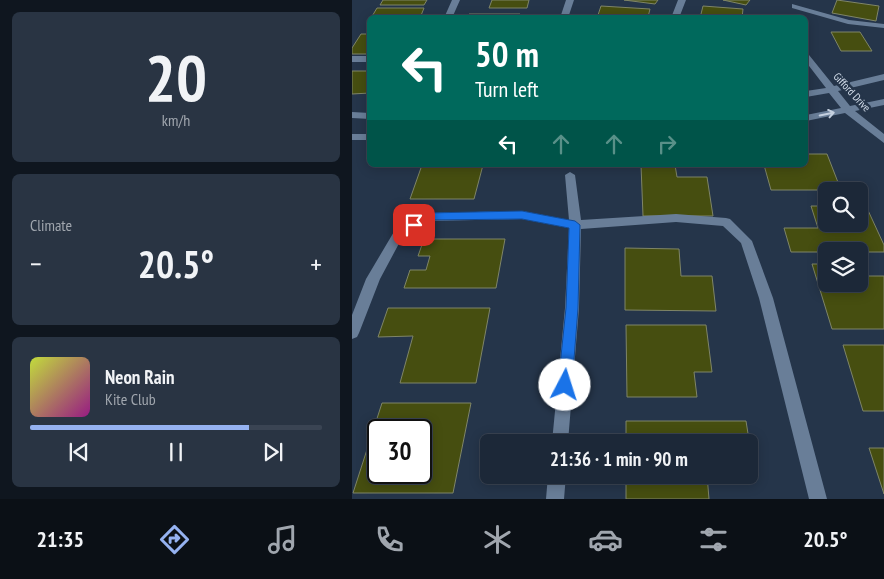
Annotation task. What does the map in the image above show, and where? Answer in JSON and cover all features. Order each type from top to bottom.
[{"type":"street","points":[[449,15],[456,0]]},
{"type":"street","points":[[565,15],[570,0]]},
{"type":"street","points":[[677,15],[682,0]]},
{"type":"street","points":[[794,15],[798,3],[848,22],[884,26]]},
{"type":"street","points":[[352,59],[367,59]]},
{"type":"street","name":"Gifford Drive","points":[[808,60],[848,110],[884,140]]},
{"type":"street","points":[[808,94],[861,84],[884,77]]},
{"type":"street","points":[[808,118],[884,102]]},
{"type":"street","points":[[352,116],[367,116]]},
{"type":"street","points":[[352,137],[367,138]]},
{"type":"street","points":[[561,434],[572,308],[575,225],[570,175]]},
{"type":"street","points":[[352,332],[373,279],[399,233],[428,217],[522,215],[575,225],[676,218],[726,222],[746,241],[766,298],[818,499]]},
{"type":"street","points":[[555,499],[556,484]]},
{"type":"building","points":[[383,0],[427,0],[424,5],[380,5]]},
{"type":"building","points":[[492,0],[529,0],[527,8],[489,8]]},
{"type":"building","points":[[624,0],[658,0],[655,4]]},
{"type":"building","points":[[723,0],[750,0],[746,5]]},
{"type":"building","points":[[837,0],[879,6],[876,21],[832,13]]},
{"type":"building","points":[[601,6],[650,9],[648,15],[598,15]]},
{"type":"building","points":[[703,6],[743,9],[742,15],[701,15]]},
{"type":"building","points":[[377,8],[424,8],[421,15],[373,15]]},
{"type":"building","points":[[469,14],[520,14],[520,15]]},
{"type":"building","points":[[831,32],[860,32],[872,51],[841,51]]},
{"type":"building","points":[[361,34],[367,34],[367,54],[352,54],[352,48]]},
{"type":"building","points":[[352,71],[367,71],[367,93],[352,94]]},
{"type":"building","points":[[808,154],[827,154],[838,182],[818,182],[818,190],[771,190],[765,167],[808,167]]},
{"type":"building","points":[[421,167],[482,167],[474,199],[410,199]]},
{"type":"building","points":[[641,167],[675,167],[677,177],[707,177],[713,216],[643,216]]},
{"type":"building","points":[[811,206],[818,206],[818,228]]},
{"type":"building","points":[[868,210],[884,245],[884,252],[868,252],[868,242],[818,242],[818,252],[791,252],[784,228],[818,228],[818,232],[868,232]]},
{"type":"building","points":[[424,239],[505,239],[496,288],[404,288],[410,270],[426,270],[430,256],[418,256]]},
{"type":"building","points":[[625,248],[679,249],[681,276],[712,276],[716,311],[625,310]]},
{"type":"building","points":[[812,264],[818,264],[818,284]]},
{"type":"building","points":[[868,276],[884,276],[884,329],[832,329],[821,292],[868,292]]},
{"type":"building","points":[[388,308],[490,308],[476,383],[400,383],[413,336],[378,337]]},
{"type":"building","points":[[626,325],[706,325],[712,372],[694,372],[697,397],[627,397]]},
{"type":"building","points":[[843,345],[884,345],[884,411],[863,411]]},
{"type":"building","points":[[382,403],[471,403],[453,493],[353,493],[367,450],[367,484],[432,484],[432,419],[377,419]]},
{"type":"building","points":[[626,421],[746,421],[748,434],[626,434]]},
{"type":"building","points":[[869,448],[884,448],[884,494]]},
{"type":"building","points":[[626,484],[708,484],[709,499],[626,499]]},
{"type":"route","points":[[414,225],[428,217],[522,215],[575,225],[572,308],[565,385]]}]
